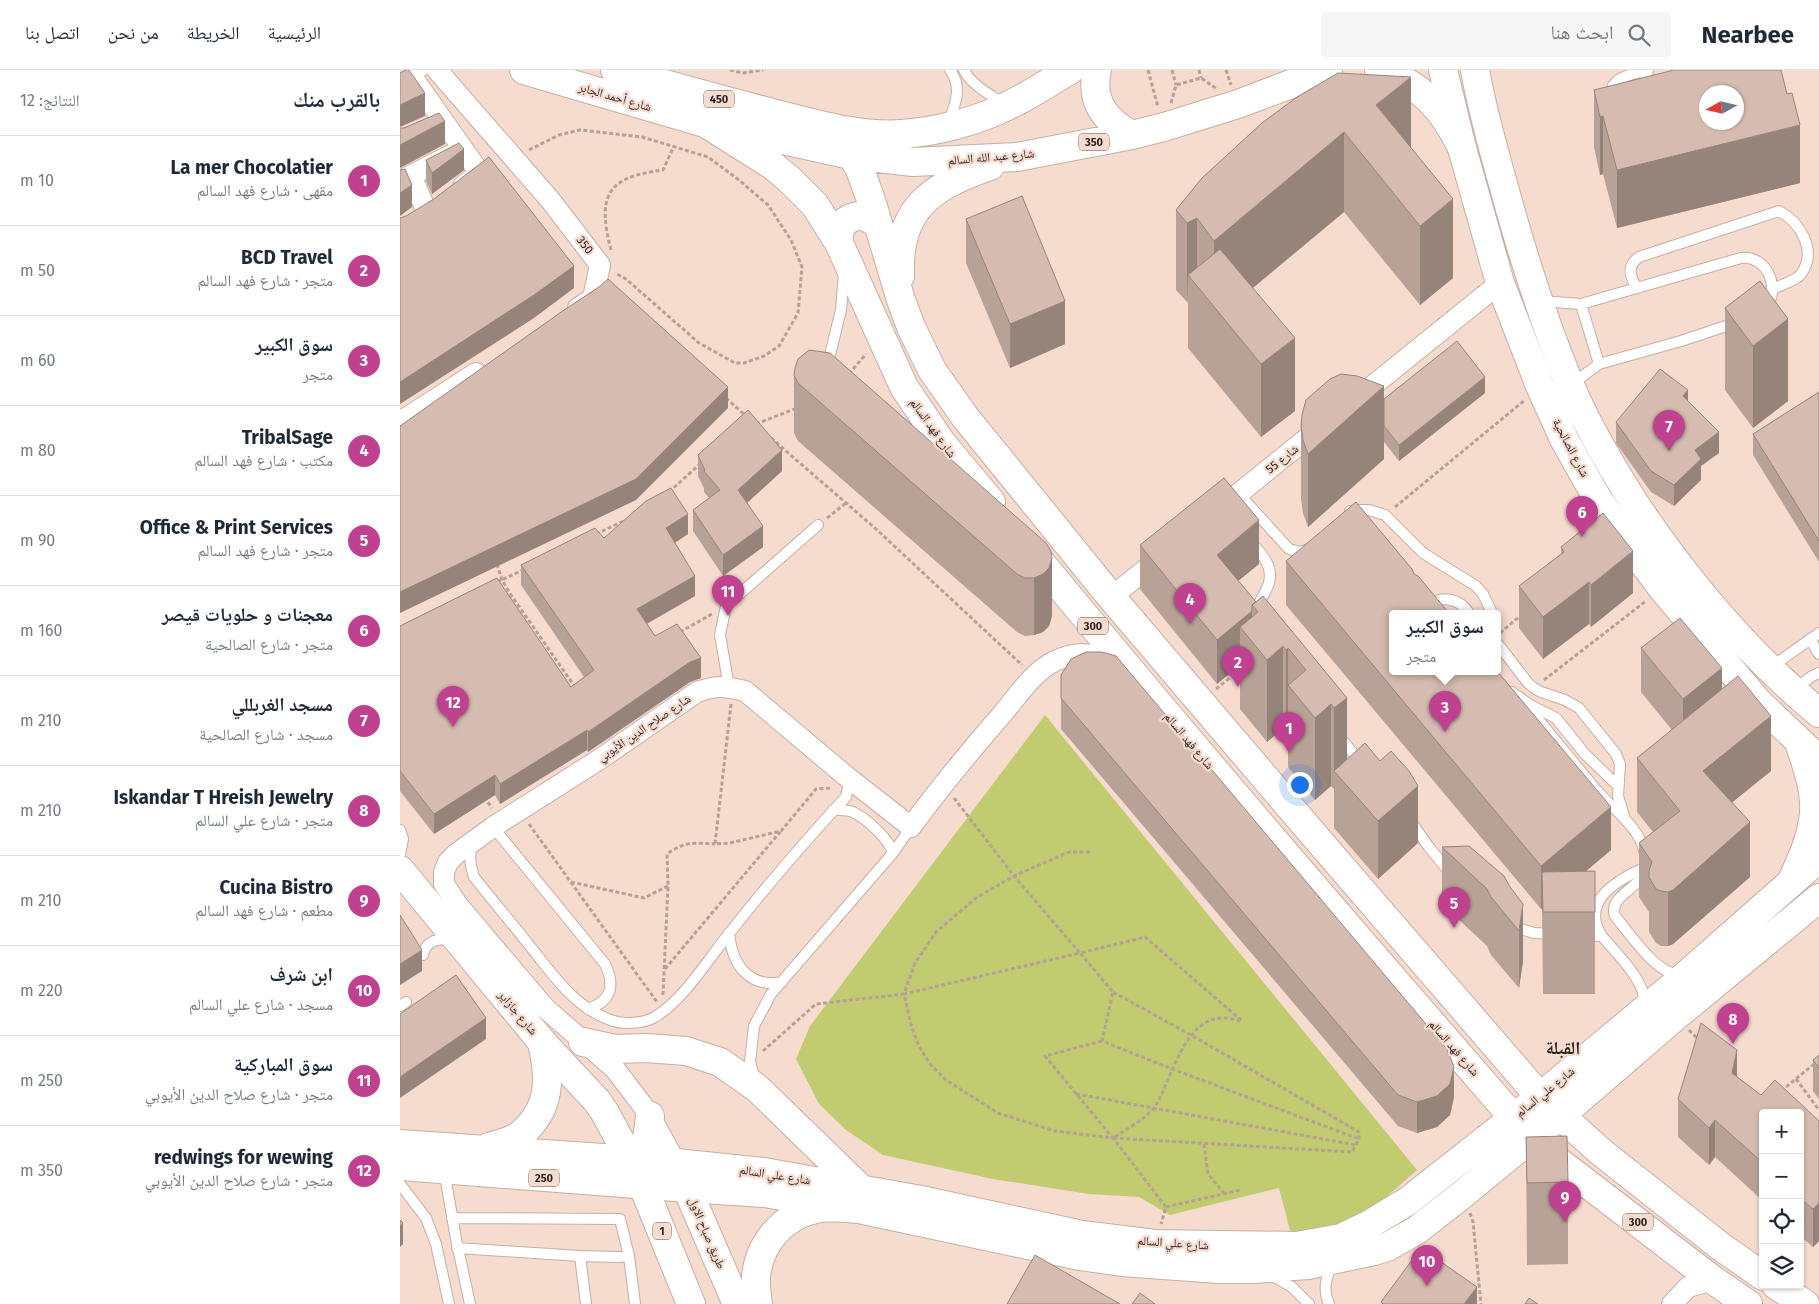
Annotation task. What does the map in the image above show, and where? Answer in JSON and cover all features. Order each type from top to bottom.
[{"type":"main road","name":"شارع أحمد الجابر","points":[[524,70],[705,123]]},
{"type":"main road","name":"شارع أحمد الجابر","points":[[615,70],[823,126]]},
{"type":"main road","points":[[823,126],[870,134],[903,134],[947,126],[975,119],[1007,106],[1070,70]]},
{"type":"main road","points":[[1097,70],[1095,80],[1096,98],[1104,114],[1116,127],[1132,135]]},
{"type":"main road","name":"شارع عبد الله السالم","points":[[705,123],[851,155],[913,162],[1017,157],[1164,127],[1238,104],[1328,70]]},
{"type":"main road","points":[[1379,70],[1400,78],[1417,88],[1433,102],[1446,118],[1462,148]]},
{"type":"main road","name":"شارع الصالحية","points":[[1442,70],[1500,283],[1540,386],[1564,438],[1596,496],[1662,588],[1758,702],[1819,760]]},
{"type":"main road","points":[[1475,70],[1504,186],[1538,300],[1570,385]]},
{"type":"main road","name":"شارع فهد السالم","points":[[705,123],[772,165],[816,205],[841,247],[904,387],[942,442],[1128,670],[1522,1128],[1559,1162],[1713,1280],[1748,1304]]},
{"type":"main road","name":"300","points":[[823,126],[839,139],[851,155],[865,181],[901,300],[920,346],[944,389],[965,417],[1200,702],[1540,1097],[1601,1152],[1712,1240],[1759,1273]]},
{"type":"main road","points":[[901,300],[900,257],[904,236],[914,211],[923,200],[944,185],[966,174],[1017,157]]},
{"type":"main road","points":[[841,247],[838,237],[842,224],[853,217],[866,216],[880,229]]},
{"type":"main road","points":[[1500,283],[1510,282],[1524,289],[1536,320],[1591,430],[1620,480],[1660,541],[1696,590],[1769,669],[1819,713]]},
{"type":"main road","points":[[1792,882],[1808,846],[1814,820],[1814,800],[1808,768],[1799,740]]},
{"type":"main road","name":"شارع علي السالم","points":[[400,1144],[482,1149],[627,1152],[676,1163],[764,1172],[1080,1256],[1161,1265],[1254,1269],[1308,1265],[1335,1260],[1374,1251],[1405,1238],[1463,1194],[1522,1128],[1540,1097],[1686,976],[1819,858]]},
{"type":"main road","name":"شارع جازاير","points":[[400,870],[433,891],[457,939],[542,1042],[597,1101],[627,1152]]},
{"type":"main road","name":"شارع علي السالم","points":[[400,1166],[643,1185],[860,1199],[1082,1235],[1155,1244],[1297,1246],[1341,1238],[1370,1224],[1408,1201],[1522,1128],[1560,1116],[1676,1016],[1819,898]]},
{"type":"main road","points":[[482,1149],[508,1141],[521,1134],[533,1121],[544,1104],[548,1088],[548,1066],[542,1042]]},
{"type":"main road","points":[[583,1042],[615,1049],[686,1051],[720,1062],[757,1088],[860,1199]]},
{"type":"main road","points":[[627,1152],[640,1148],[644,1144],[648,1134],[650,1116]]},
{"type":"main road","name":"1","points":[[627,1152],[643,1185],[691,1304]]},
{"type":"main road","name":"طريق صباح الاول","points":[[676,1163],[737,1304]]},
{"type":"main road","points":[[758,1304],[756,1281],[759,1259],[767,1242],[783,1224],[799,1214],[860,1199]]},
{"type":"main road","points":[[1782,1289],[1805,1304]]},
{"type":"street","name":"350","points":[[437,70],[551,201],[600,265],[597,282]]},
{"type":"street","points":[[413,78],[436,124],[464,148],[480,173],[433,207],[405,179],[464,148]]},
{"type":"street","points":[[560,319],[593,298],[597,282]]},
{"type":"street","name":"شارع 55","points":[[1218,515],[1239,494],[1500,283]]},
{"type":"street","points":[[400,422],[493,362]]},
{"type":"street","points":[[1112,597],[1177,544]]},
{"type":"street","points":[[731,687],[745,691],[847,782],[911,827],[943,784],[1034,677],[1053,662],[1068,656],[1090,653],[1128,670]]},
{"type":"street","name":"شارع صلاح الدين الأيوبي","points":[[433,891],[448,862],[497,824],[600,759],[697,692],[714,686],[731,687]]},
{"type":"street","points":[[433,891],[457,904],[545,1008],[615,1069],[650,1116],[676,1163]]},
{"type":"street","points":[[1672,1304],[1688,1287],[1713,1280]]},
{"type":"lane","points":[[947,126],[956,105],[957,90],[954,76],[950,70]]},
{"type":"lane","points":[[964,70],[967,76],[1007,106]]},
{"type":"lane","points":[[1647,96],[1643,89],[1648,70]]},
{"type":"lane","points":[[1612,103],[1610,94],[1614,83],[1618,79],[1648,70]]},
{"type":"lane","points":[[1637,288],[1631,279],[1630,269],[1631,264],[1639,257],[1779,211],[1789,216],[1800,228],[1806,244],[1807,255],[1805,266],[1800,276],[1773,289]]},
{"type":"lane","points":[[827,377],[828,364],[841,310],[844,282],[841,247]]},
{"type":"lane","points":[[1538,300],[1581,304],[1750,257],[1767,269],[1771,278],[1773,289],[1768,305],[1763,312],[1681,340],[1599,364],[1570,385]]},
{"type":"lane","points":[[1581,304],[1599,364]]},
{"type":"lane","points":[[1239,494],[1289,549],[1300,552],[1306,551],[1315,544]]},
{"type":"lane","points":[[1343,514],[1360,510],[1385,516],[1423,553],[1476,586],[1483,594],[1491,610]]},
{"type":"lane","points":[[731,687],[720,635],[726,606],[818,525]]},
{"type":"lane","points":[[1246,536],[1265,557],[1270,571],[1268,585],[1258,605],[1256,616]]},
{"type":"lane","points":[[1021,556],[1066,594]]},
{"type":"lane","points":[[1423,610],[1436,600],[1445,598],[1458,602],[1466,610]]},
{"type":"lane","points":[[1769,669],[1815,636],[1819,654]]},
{"type":"lane","points":[[1501,648],[1534,688],[1565,700],[1579,708],[1619,759],[1618,786],[1620,806],[1626,820]]},
{"type":"lane","points":[[1794,692],[1812,675],[1819,673]]},
{"type":"lane","points":[[1506,686],[1521,699],[1602,796],[1626,820],[1641,842],[1644,850],[1644,868],[1638,881],[1615,904],[1613,908],[1615,916],[1657,965],[1668,972],[1686,976]]},
{"type":"lane","points":[[1521,699],[1556,718],[1591,760],[1618,786]]},
{"type":"lane","points":[[1333,729],[1363,765],[1368,768]]},
{"type":"lane","points":[[472,842],[470,865],[474,877],[565,990],[588,1009],[608,1020],[626,1023],[641,1021],[654,1017],[676,1000],[729,933],[846,797],[847,782]]},
{"type":"lane","points":[[834,810],[844,809],[853,812],[885,837],[891,845],[892,853]]},
{"type":"lane","points":[[1406,812],[1428,846],[1460,884]]},
{"type":"lane","points":[[497,824],[605,964],[611,977],[611,990],[605,1000],[588,1009]]},
{"type":"lane","points":[[757,1088],[750,1062],[754,1026],[771,994],[892,853],[911,827]]},
{"type":"lane","points":[[400,830],[403,839],[400,854]]},
{"type":"lane","points":[[1644,868],[1623,879],[1599,900],[1596,905],[1594,918],[1602,936],[1638,980],[1644,994],[1645,1010]]},
{"type":"lane","points":[[1500,920],[1513,927],[1534,933],[1602,936]]},
{"type":"lane","points":[[729,933],[730,948],[737,963],[748,975],[759,982],[769,984],[782,982]]},
{"type":"lane","points":[[424,955],[425,947],[431,942],[442,939],[457,939]]},
{"type":"lane","points":[[443,1170],[457,1248],[470,1304]]},
{"type":"lane","points":[[400,1184],[426,1218],[436,1244],[449,1304]]},
{"type":"lane","points":[[452,1218],[620,1219],[633,1279],[634,1304]]},
{"type":"lane","points":[[457,1248],[580,1256],[629,1256]]},
{"type":"lane","points":[[580,1256],[586,1304]]},
{"type":"lane","points":[[1329,1304],[1325,1285],[1335,1260]]},
{"type":"lane","points":[[1254,1269],[1282,1280],[1298,1292],[1309,1304]]},
{"type":"path","points":[[730,70],[743,73],[762,70]]},
{"type":"path","points":[[1148,70],[1164,127]]},
{"type":"path","points":[[1164,127],[1176,86],[1172,70]]},
{"type":"path","points":[[1199,70],[1201,78],[1238,104]]},
{"type":"path","points":[[1176,86],[1201,78]]},
{"type":"path","points":[[513,158],[559,135],[580,130],[642,137],[708,157],[768,205],[790,240],[802,268],[798,312],[779,346],[753,361],[735,364],[699,343],[626,279],[614,273],[597,282]]},
{"type":"path","points":[[613,256],[606,228],[604,209],[612,190],[626,178],[642,172],[663,170],[674,146]]},
{"type":"path","points":[[616,266],[618,275]]},
{"type":"path","points":[[845,379],[880,337]]},
{"type":"path","points":[[1385,516],[1540,386]]},
{"type":"path","points":[[719,392],[748,418]]},
{"type":"path","points":[[749,425],[799,407]]},
{"type":"path","points":[[755,424],[762,430]]},
{"type":"path","points":[[769,436],[846,503],[1034,677]]},
{"type":"path","points":[[664,496],[700,464]]},
{"type":"path","points":[[818,525],[846,503]]},
{"type":"path","points":[[589,538],[632,517]]},
{"type":"path","points":[[495,558],[502,580],[578,691]]},
{"type":"path","points":[[493,584],[528,567]]},
{"type":"path","points":[[1534,688],[1662,588]]},
{"type":"path","points":[[684,640],[680,632],[726,606]]},
{"type":"path","points":[[1501,633],[1527,611]]},
{"type":"path","points":[[1200,702],[1244,666]]},
{"type":"path","points":[[715,844],[731,687]]},
{"type":"path","points":[[664,970],[816,789],[847,782]]},
{"type":"path","points":[[943,784],[1014,876],[1113,992],[1359,1132],[1359,1139],[1352,1152],[1113,1138],[1055,1131],[998,1113],[946,1080],[930,1064],[919,1046],[911,1025],[904,994],[915,962],[936,932],[976,898],[1014,876],[1068,852],[1090,852]]},
{"type":"path","points":[[481,793],[497,824]]},
{"type":"path","points":[[519,811],[663,1010]]},
{"type":"path","points":[[663,1010],[668,886],[667,854],[686,843],[730,843],[780,831]]},
{"type":"path","points":[[570,882],[644,898],[668,886]]},
{"type":"path","points":[[750,1062],[816,1004],[904,994],[1145,937],[1242,1022],[1221,1018],[1204,1024],[1191,1035],[1172,1069],[1155,1107],[1132,1126],[1113,1138]]},
{"type":"path","points":[[1102,1041],[1113,992]]},
{"type":"path","points":[[1676,1016],[1703,1044]]},
{"type":"path","points":[[1166,1207],[1113,1138],[1045,1056],[1102,1041],[1359,1139]]},
{"type":"path","points":[[1776,1094],[1819,1060]]},
{"type":"path","points":[[1796,1079],[1819,1110]]},
{"type":"path","points":[[1076,1094],[1356,1145]]},
{"type":"path","points":[[1204,1144],[1208,1174],[1225,1194]]},
{"type":"path","points":[[1166,1207],[1240,1190]]},
{"type":"path","points":[[1463,1194],[1473,1222],[1482,1304]]},
{"type":"path","points":[[1155,1244],[1166,1207]]},
{"type":"green space","points":[[1045,715],[1417,1170],[1376,1206],[1342,1228],[1292,1238],[1279,1188],[1170,1215],[1139,1197],[1089,1194],[993,1179],[883,1155],[846,1130],[819,1104],[796,1059],[810,1026]]},
{"type":"building","points":[[409,70],[425,93],[400,105],[400,73]]},
{"type":"building","points":[[1674,70],[1781,70],[1787,94],[1792,93],[1800,125],[1617,170],[1603,116],[1600,117],[1594,90]]},
{"type":"building","points":[[1338,73],[1411,77],[1376,105],[1453,199],[1420,226],[1344,132],[1214,241],[1197,218],[1187,223],[1176,210],[1202,178],[1262,123],[1297,97]]},
{"type":"building","points":[[439,113],[445,121],[400,145],[400,128]]},
{"type":"building","points":[[459,143],[464,149],[432,173],[426,160]]},
{"type":"building","points":[[489,157],[574,266],[534,295],[400,382],[400,218],[434,199]]},
{"type":"building","points":[[405,169],[412,185],[400,193],[400,170]]},
{"type":"building","points":[[1022,196],[1065,301],[1010,324],[966,219]]},
{"type":"building","points":[[1220,249],[1295,338],[1261,364],[1188,275]]},
{"type":"building","points":[[608,279],[728,387],[636,479],[400,592],[400,426]]},
{"type":"building","points":[[1760,281],[1788,319],[1753,346],[1725,308]]},
{"type":"building","points":[[1457,341],[1485,377],[1399,445],[1384,426],[1384,399]]},
{"type":"building","points":[[809,350],[830,353],[1046,543],[1051,551],[1052,558],[1049,568],[1043,574],[1034,578],[1025,578],[1017,574],[798,383],[794,375],[798,359]]},
{"type":"building","points":[[1660,369],[1688,390],[1683,396],[1719,432],[1695,450],[1701,459],[1674,485],[1651,471],[1616,422]]},
{"type":"building","points":[[1341,374],[1357,376],[1384,386],[1308,454],[1301,426],[1306,400],[1330,379]]},
{"type":"building","points":[[1819,392],[1819,541],[1753,434]]},
{"type":"building","points":[[748,410],[782,450],[738,490],[763,526],[723,555],[693,510],[720,490],[704,471],[698,455]]},
{"type":"building","points":[[1224,478],[1259,520],[1217,555],[1256,602],[1252,605],[1252,611],[1217,640],[1140,545]]},
{"type":"building","points":[[671,488],[688,514],[666,528],[695,576],[637,609],[655,636],[677,624],[701,658],[690,662],[588,732],[587,730],[500,784],[495,775],[434,814],[400,771],[400,626],[497,578],[571,687],[594,670],[521,565],[595,528],[604,538],[646,501]]},
{"type":"building","points":[[1356,502],[1412,569],[1414,574],[1418,576],[1446,610],[1389,610],[1389,675],[1500,675],[1611,807],[1541,866],[1286,561]]},
{"type":"building","points":[[1603,513],[1633,551],[1591,585],[1589,582],[1543,617],[1519,586],[1564,552],[1561,547]]},
{"type":"building","points":[[1263,596],[1347,698],[1334,708],[1331,704],[1315,718],[1288,685],[1306,670],[1288,648],[1286,650],[1283,646],[1267,660],[1240,627],[1258,612],[1252,605]]},
{"type":"building","points":[[1680,618],[1722,668],[1683,699],[1641,648]]},
{"type":"building","points":[[1086,652],[1102,652],[1116,656],[1447,1049],[1454,1067],[1450,1084],[1437,1096],[1417,1102],[1398,1095],[1061,698],[1061,675],[1071,659]]},
{"type":"building","points":[[1738,676],[1771,716],[1703,771],[1750,822],[1673,890],[1668,892],[1661,891],[1656,889],[1649,877],[1652,862],[1639,843],[1680,811],[1637,758]]},
{"type":"building","points":[[1365,743],[1380,761],[1391,751],[1409,771],[1418,786],[1378,821],[1334,771]]},
{"type":"building","points":[[1469,846],[1504,876],[1523,904],[1519,931],[1491,897],[1487,889],[1442,847]]},
{"type":"building","points":[[1595,871],[1595,912],[1543,912],[1542,872]]},
{"type":"building","points":[[400,915],[422,950],[400,964]]},
{"type":"building","points":[[456,975],[486,1018],[400,1077],[400,1014]]},
{"type":"building","points":[[1701,1023],[1737,1050],[1732,1073],[1761,1095],[1775,1080],[1819,1121],[1819,1203],[1813,1209],[1804,1201],[1804,1109],[1759,1109],[1759,1159],[1715,1120],[1709,1128],[1678,1099]]},
{"type":"building","points":[[1819,1055],[1819,1068],[1813,1060]]},
{"type":"building","points":[[1567,1136],[1568,1182],[1527,1183],[1526,1137]]},
{"type":"building","points":[[1421,1248],[1477,1287],[1464,1304],[1383,1304],[1381,1302]]},
{"type":"building","points":[[1035,1255],[1120,1304],[1007,1304]]},
{"type":"building","points":[[1140,1293],[1155,1304],[1132,1304]]},
{"type":"building","points":[[1529,1298],[1538,1304],[1525,1304]]},
{"type":"place","name":"مسجد الغربللي","points":[[1669,451]]},
{"type":"place","name":"معجنات و حلويات قيصر","points":[[1582,537]]},
{"type":"place","name":"سوق المباركية","points":[[728,616]]},
{"type":"place","name":"TribalSage","points":[[1190,624]]},
{"type":"place","name":"BCD Travel","points":[[1238,687]]},
{"type":"place","name":"redwings for wewing","points":[[453,727]]},
{"type":"place","name":"سوق الكبير","points":[[1445,732]]},
{"type":"place","name":"La mer Chocolatier","points":[[1289,753]]},
{"type":"place","name":"Office & Print Services","points":[[1454,928]]},
{"type":"place","name":"Iskandar T Hreish Jewelry","points":[[1733,1044]]},
{"type":"place","name":"Cucina Bistro","points":[[1565,1222]]},
{"type":"place","name":"ابن شرف","points":[[1427,1286]]},
{"type":"district","name":"القبلة","points":[[1563,1048]]}]
